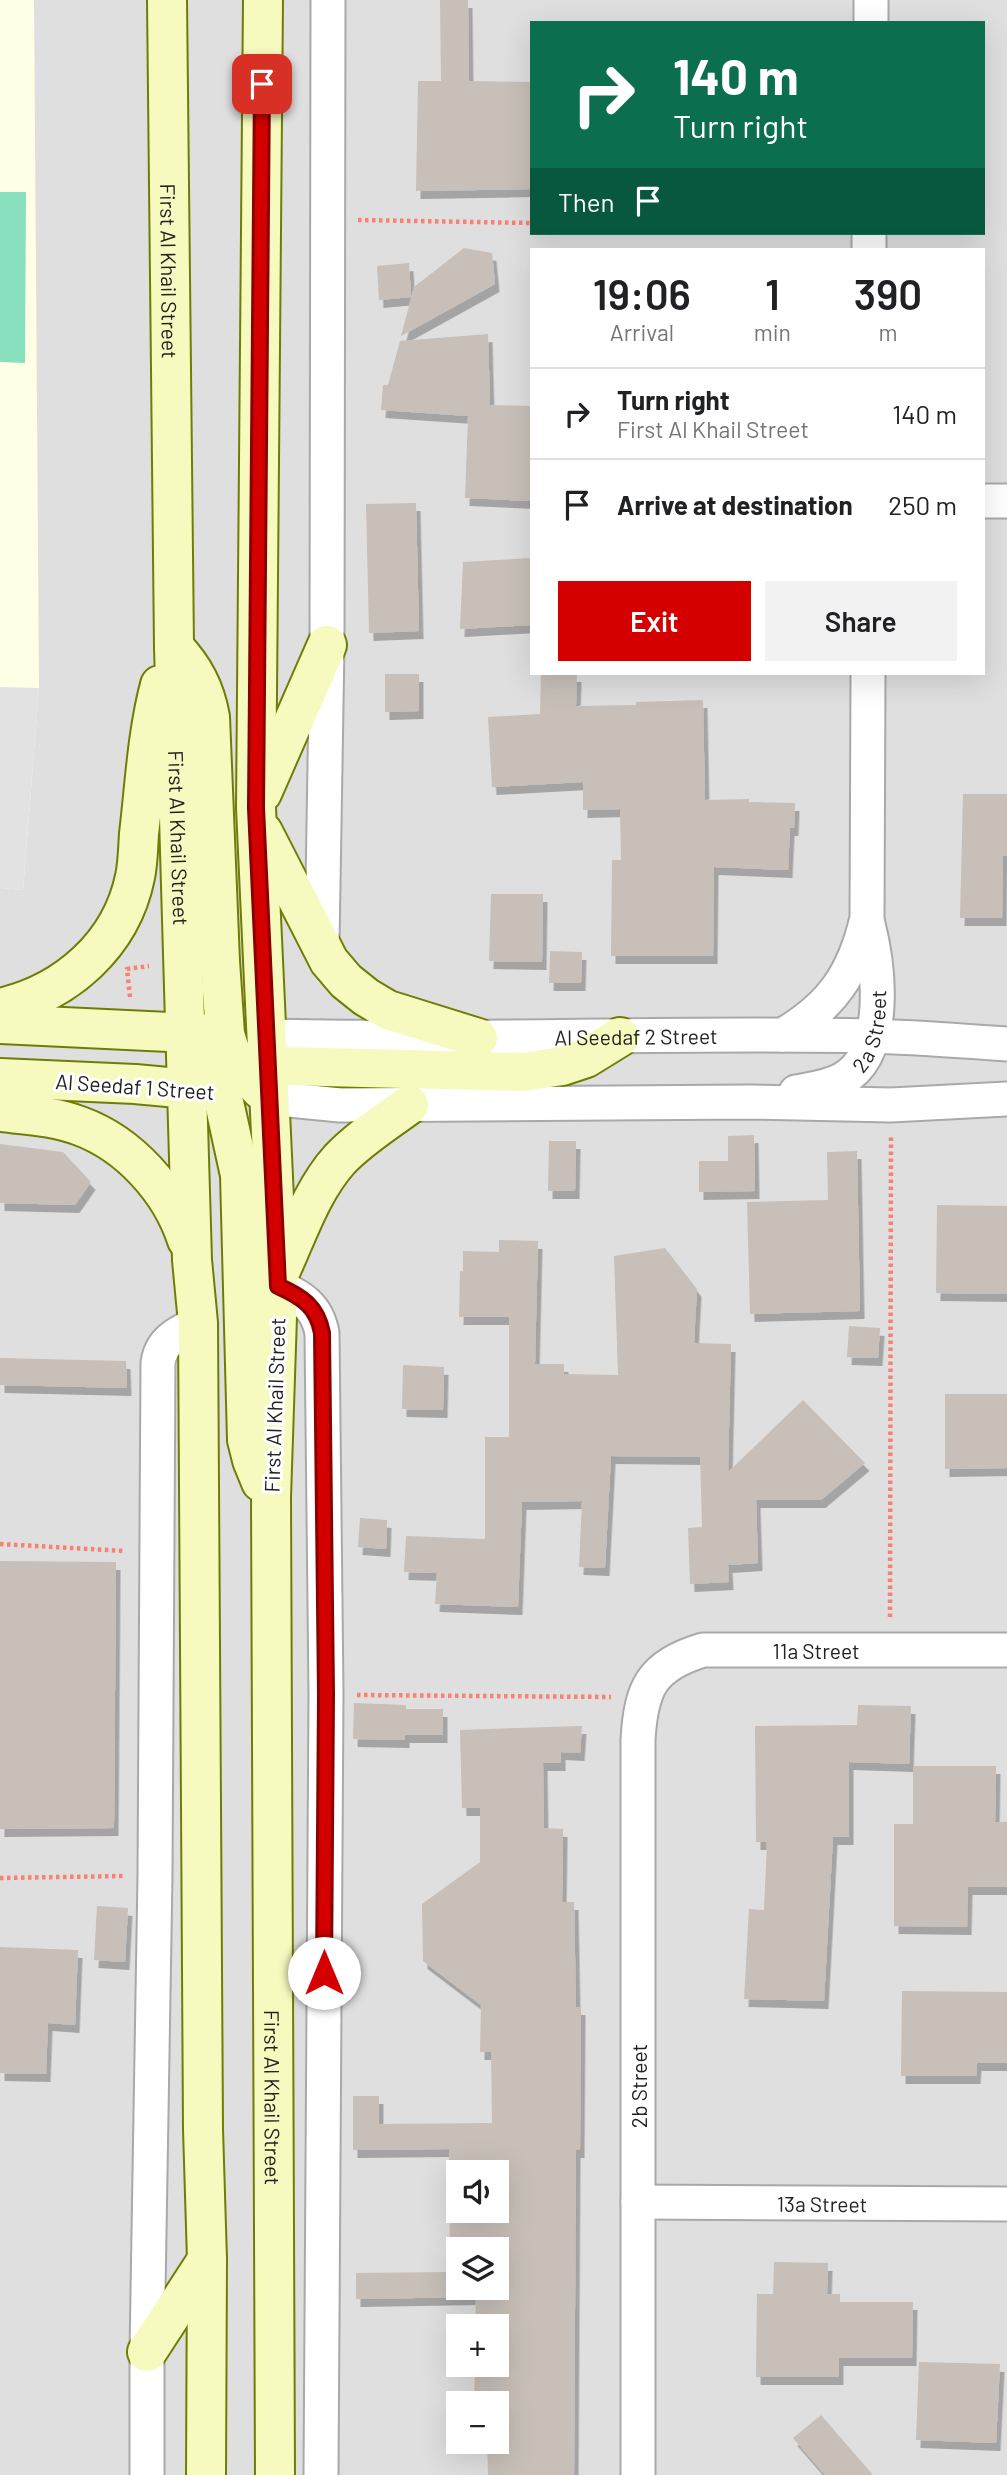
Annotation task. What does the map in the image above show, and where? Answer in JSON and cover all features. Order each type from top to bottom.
[{"type":"main road","name":"First Al Khail Street","points":[[167,0],[174,647],[186,1033],[235,1067],[278,1282],[271,1497],[275,2475]]},
{"type":"main road","name":"First Al Khail Street","points":[[206,2475],[207,2260],[203,2129],[198,1323],[192,1260],[235,1067],[256,815],[263,0]]},
{"type":"main road","points":[[327,645],[256,815],[329,961],[346,981],[388,1010],[478,1038]]},
{"type":"main road","points":[[0,1007],[26,1001],[68,979],[103,946],[117,925],[135,877],[153,716],[174,647],[198,678],[210,717],[220,961],[235,1067],[232,1130],[240,1174],[247,1440],[260,1480],[271,1497]]},
{"type":"main road","points":[[0,1024],[186,1033],[235,1067],[523,1072],[562,1066],[586,1058],[620,1037]]},
{"type":"main road","name":"Al Seedaf 1 Street","points":[[0,1078],[235,1067]]},
{"type":"main road","points":[[278,1282],[308,1209],[328,1175],[353,1147],[409,1105]]},
{"type":"main road","points":[[0,1112],[56,1119],[100,1135],[119,1147],[140,1165],[173,1209],[185,1234],[192,1260]]},
{"type":"main road","points":[[147,2351],[207,2260]]},
{"type":"street","points":[[321,944],[327,645],[328,0]]},
{"type":"street","points":[[871,0],[871,21]]},
{"type":"street","points":[[985,501],[1007,501]]},
{"type":"street","name":"2a Street","points":[[749,1102],[843,1080],[861,1064],[873,1036],[876,965],[867,918],[868,675]]},
{"type":"street","name":"2a Street","points":[[783,1035],[823,1006],[839,987],[852,966],[867,918]]},
{"type":"street","name":"Al Seedaf 2 Street","points":[[235,1067],[478,1038],[873,1036],[1007,1044]]},
{"type":"street","points":[[235,1067],[340,1105],[749,1102],[891,1105],[1007,1098]]},
{"type":"street","points":[[278,1282],[309,1303],[320,1322],[322,1333],[326,1694],[321,2475]]},
{"type":"street","points":[[147,2475],[159,1354],[169,1338],[198,1323]]},
{"type":"street","name":"11a Street","points":[[643,1698],[653,1680],[667,1666],[684,1656],[703,1650],[1007,1650]]},
{"type":"street","name":"2b Street","points":[[638,2475],[638,1740],[643,1698]]},
{"type":"street","name":"13a Street","points":[[638,2202],[1007,2204]]},
{"type":"path","points":[[329,220],[530,223]]},
{"type":"path","points":[[890,1649],[891,1105]]},
{"type":"path","points":[[0,1544],[158,1553]]},
{"type":"path","points":[[326,1694],[643,1698]]},
{"type":"path","points":[[0,1878],[155,1875]]},
{"type":"shaded area","points":[[0,0],[1007,0],[1007,2475],[0,2475]]},
{"type":"shaded area","points":[[0,0],[34,0],[39,688],[23,890],[0,888]]},
{"type":"shaded area","points":[[0,687],[39,688],[23,890],[0,888]]},
{"type":"green space","points":[[0,192],[26,192],[25,363],[0,362]]},
{"type":"building","points":[[440,0],[468,0],[469,81],[530,82],[530,189],[416,191],[418,81],[441,81]]},
{"type":"building","points":[[464,248],[492,253],[495,284],[401,336],[414,287]]},
{"type":"building","points":[[409,263],[411,297],[379,300],[377,266]]},
{"type":"building","points":[[488,334],[490,405],[530,406],[530,501],[465,498],[468,416],[381,410],[383,385],[388,385],[400,341]]},
{"type":"building","points":[[416,503],[419,631],[369,633],[366,504]]},
{"type":"building","points":[[530,558],[530,625],[460,629],[463,562]]},
{"type":"building","points":[[385,674],[419,674],[419,711],[385,712]]},
{"type":"building","points":[[541,675],[577,675],[576,706],[703,700],[705,800],[749,799],[749,802],[795,803],[794,828],[790,828],[788,870],[714,867],[713,956],[611,956],[612,860],[621,860],[620,809],[583,810],[583,782],[492,787],[488,717],[540,714]]},
{"type":"building","points":[[963,794],[1007,794],[1007,856],[1003,856],[1002,918],[960,918]]},
{"type":"building","points":[[491,894],[543,894],[542,962],[489,961]]},
{"type":"building","points":[[550,951],[582,952],[581,983],[549,983]]},
{"type":"building","points":[[754,1135],[755,1191],[699,1192],[699,1161],[728,1161],[728,1136]]},
{"type":"building","points":[[549,1141],[576,1141],[575,1191],[548,1191]]},
{"type":"building","points":[[0,1144],[63,1152],[91,1182],[75,1205],[0,1203]]},
{"type":"building","points":[[857,1151],[860,1311],[750,1314],[747,1202],[828,1200],[827,1152]]},
{"type":"building","points":[[937,1205],[1007,1206],[1007,1294],[936,1293]]},
{"type":"building","points":[[499,1240],[538,1241],[535,1364],[564,1364],[564,1374],[618,1375],[614,1256],[665,1248],[697,1289],[694,1343],[731,1344],[728,1472],[803,1400],[865,1463],[821,1500],[756,1500],[758,1563],[728,1565],[729,1582],[690,1584],[688,1528],[702,1527],[700,1457],[611,1456],[605,1568],[579,1567],[582,1501],[522,1502],[518,1607],[435,1604],[437,1573],[404,1572],[406,1536],[485,1539],[485,1437],[509,1437],[509,1317],[459,1317],[463,1251],[499,1252]]},
{"type":"building","points":[[849,1326],[880,1328],[878,1358],[847,1357]]},
{"type":"building","points":[[0,1358],[126,1361],[127,1388],[0,1385]]},
{"type":"building","points":[[403,1365],[444,1367],[443,1410],[402,1409]]},
{"type":"building","points":[[945,1394],[1007,1394],[1007,1468],[945,1469]]},
{"type":"building","points":[[360,1518],[387,1520],[386,1549],[358,1547]]},
{"type":"building","points":[[0,1561],[116,1562],[114,1828],[0,1829]]},
{"type":"building","points":[[354,1703],[406,1705],[406,1709],[443,1709],[443,1735],[405,1735],[405,1740],[353,1739]]},
{"type":"building","points":[[858,1705],[911,1706],[909,1764],[849,1762],[849,1837],[833,1837],[824,2001],[744,1999],[749,1909],[764,1910],[767,1842],[756,1842],[755,1726],[857,1725]]},
{"type":"building","points":[[582,1726],[580,1753],[561,1752],[561,1763],[543,1763],[544,1828],[563,1829],[562,1902],[574,1902],[576,2007],[581,2007],[580,2150],[576,2150],[574,2475],[488,2475],[487,2454],[509,2454],[509,2391],[474,2391],[475,2377],[509,2377],[509,2314],[475,2314],[476,2300],[509,2300],[509,2237],[450,2237],[450,2223],[509,2223],[509,2160],[449,2160],[449,2149],[353,2150],[353,2096],[379,2096],[379,2124],[492,2123],[491,2052],[480,2052],[481,2005],[423,1961],[422,1904],[480,1862],[480,1808],[462,1808],[460,1730]]},
{"type":"building","points":[[913,1766],[996,1766],[995,1822],[1007,1822],[1007,1887],[968,1887],[967,1927],[894,1926],[894,1824],[913,1824]]},
{"type":"building","points":[[97,1906],[128,1908],[125,1962],[94,1960]]},
{"type":"building","points":[[0,1947],[78,1950],[75,2025],[48,2023],[46,2074],[0,2073]]},
{"type":"building","points":[[902,1991],[1007,1992],[1007,2063],[977,2063],[976,2076],[901,2076]]},
{"type":"building","points":[[774,2262],[828,2263],[827,2294],[840,2294],[840,2302],[913,2302],[912,2358],[839,2358],[839,2377],[756,2377],[757,2294],[773,2294]]},
{"type":"building","points":[[446,2272],[446,2298],[356,2299],[356,2273]]},
{"type":"building","points":[[919,2362],[1000,2364],[996,2443],[916,2440]]},
{"type":"building","points":[[821,2415],[873,2475],[825,2475],[793,2438]]},
{"type":"route","points":[[262,84],[256,808],[278,1286],[309,1303],[320,1322],[322,1333],[326,1694],[324,1973]]}]
